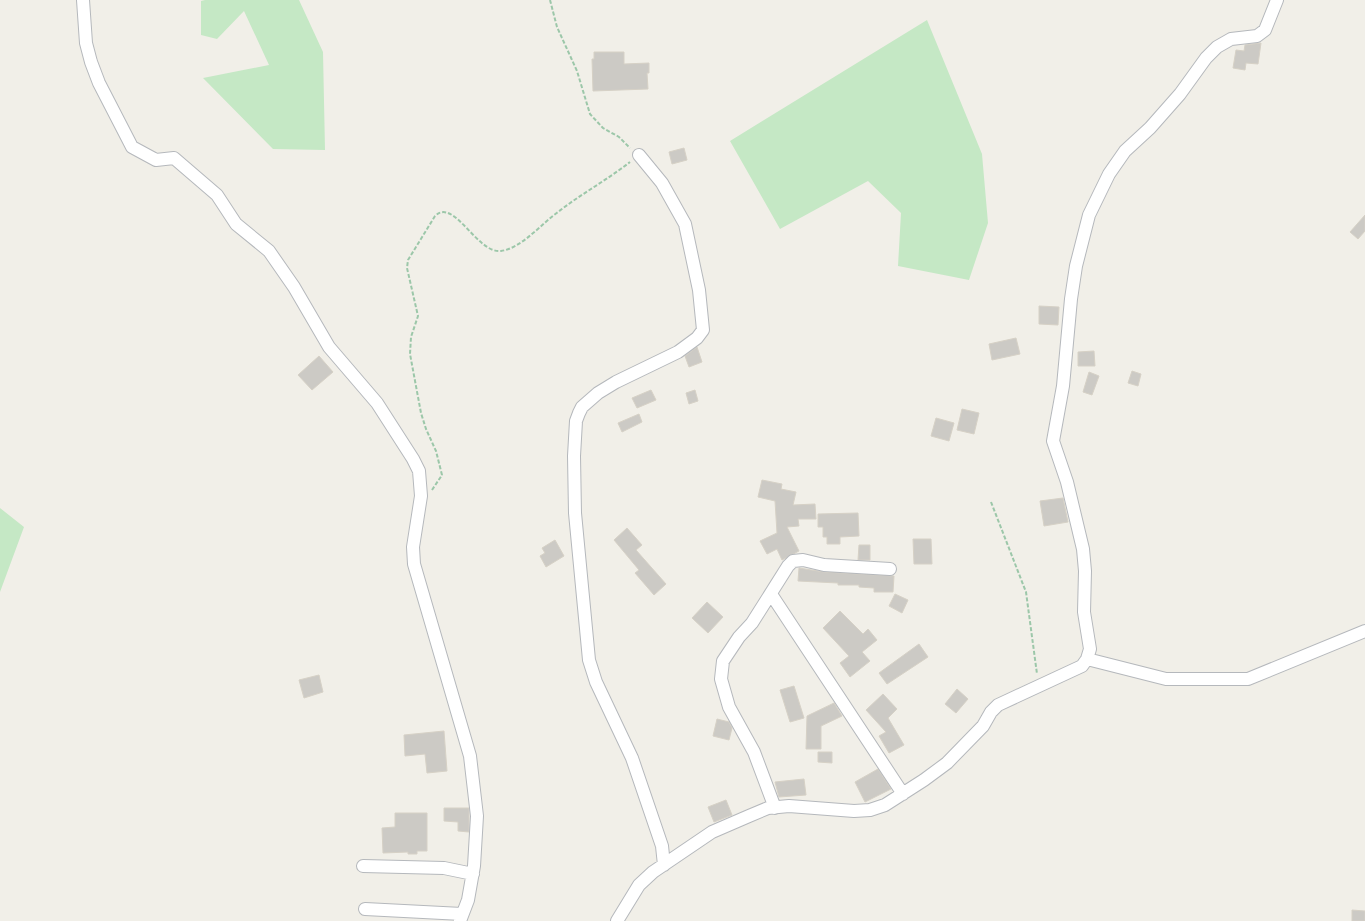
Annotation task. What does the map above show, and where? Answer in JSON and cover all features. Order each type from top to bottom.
[{"type":"street","points":[[83,0],[86,43],[91,62],[99,83],[132,147],[156,160],[174,158],[217,195],[236,224],[269,251],[294,287],[329,347],[377,403],[413,458],[418,471],[422,496],[413,547],[414,564],[470,756],[477,816],[473,874],[461,918],[365,908]]},
{"type":"street","points":[[618,921],[639,885],[664,864],[712,832],[755,813],[775,808],[809,807],[870,810],[885,805],[947,763],[980,729],[991,712],[998,705],[1082,666],[1087,659],[1090,649],[1084,612],[1085,571],[1083,549],[1067,482],[1053,442],[1064,378],[1071,299],[1076,266],[1090,215],[1109,174],[1125,151],[1150,128],[1180,94],[1206,58],[1217,47],[1231,39],[1257,36],[1265,30],[1277,0]]},
{"type":"street","points":[[639,155],[662,183],[685,224],[699,290],[703,330],[698,338],[678,352],[616,382],[598,393],[582,407],[576,421],[574,442],[575,513],[589,660],[596,682],[632,758],[662,846],[664,864]]},
{"type":"street","points":[[775,808],[754,752],[729,707],[721,679],[724,661],[739,637],[752,624],[788,566],[793,561],[797,560],[824,565],[890,569]]},
{"type":"street","points":[[771,594],[903,794]]},
{"type":"street","points":[[1087,659],[1166,679],[1248,679],[1365,631]]},
{"type":"street","points":[[364,866],[444,868],[473,874]]},
{"type":"path","points":[[422,496],[435,487],[442,475],[436,451],[424,423],[410,364],[409,345],[418,316],[407,268],[410,254],[434,216],[438,213],[445,212],[458,219],[489,249],[495,251],[509,249],[639,155],[619,137],[603,128],[590,114],[577,71],[557,27],[550,0]]},
{"type":"path","points":[[991,502],[1026,592],[1036,656],[1038,686]]},
{"type":"green space","points":[[299,0],[323,52],[325,150],[273,149],[203,78],[269,65],[244,11],[217,39],[201,35],[201,1]]},
{"type":"green space","points":[[927,20],[982,154],[988,223],[969,280],[898,266],[901,213],[868,181],[780,229],[730,141]]},
{"type":"green space","points":[[0,508],[24,527],[0,592]]},
{"type":"building","points":[[1261,43],[1258,64],[1246,63],[1245,70],[1233,68],[1236,50],[1244,51],[1245,45]]},
{"type":"building","points":[[594,52],[624,52],[624,64],[649,63],[649,73],[647,73],[648,89],[593,91],[592,59],[594,59]]},
{"type":"building","points":[[684,148],[687,160],[672,164],[669,152]]},
{"type":"building","points":[[1365,215],[1365,231],[1358,239],[1350,232]]},
{"type":"building","points":[[1039,306],[1059,307],[1058,325],[1039,324]]},
{"type":"building","points":[[1016,338],[1020,354],[992,360],[989,344]]},
{"type":"building","points":[[697,347],[702,362],[689,367],[685,356]]},
{"type":"building","points":[[1094,351],[1095,366],[1078,366],[1078,352]]},
{"type":"building","points":[[319,356],[333,372],[312,390],[298,375]]},
{"type":"building","points":[[1132,371],[1141,374],[1138,386],[1128,383]]},
{"type":"building","points":[[1089,372],[1099,376],[1092,395],[1083,392]]},
{"type":"building","points":[[651,390],[656,400],[637,408],[632,398]]},
{"type":"building","points":[[695,390],[698,401],[689,404],[686,393]]},
{"type":"building","points":[[962,409],[979,413],[974,434],[957,430]]},
{"type":"building","points":[[639,414],[642,422],[622,432],[618,423]]},
{"type":"building","points":[[936,418],[954,423],[949,441],[931,436]]},
{"type":"building","points":[[762,480],[782,484],[781,489],[796,492],[793,505],[815,504],[816,519],[798,519],[799,526],[787,527],[799,551],[782,560],[777,549],[767,554],[760,541],[777,533],[775,501],[758,497]]},
{"type":"building","points":[[1063,498],[1068,522],[1044,526],[1040,501]]},
{"type":"building","points":[[858,513],[859,536],[840,537],[840,544],[827,544],[827,537],[823,537],[823,527],[818,527],[818,514]]},
{"type":"building","points":[[627,528],[642,545],[636,550],[666,584],[654,595],[635,573],[639,570],[614,540]]},
{"type":"building","points":[[913,539],[931,539],[932,564],[914,564]]},
{"type":"building","points":[[555,540],[564,556],[546,567],[540,556],[545,553],[542,548]]},
{"type":"building","points":[[859,545],[870,545],[870,560],[858,560]]},
{"type":"building","points":[[799,568],[824,572],[894,576],[893,592],[874,592],[874,588],[859,587],[859,585],[838,585],[838,583],[798,581]]},
{"type":"building","points":[[895,594],[908,600],[902,613],[889,606]]},
{"type":"building","points":[[707,602],[723,617],[708,633],[692,618]]},
{"type":"building","points":[[840,611],[863,634],[868,629],[877,640],[862,652],[870,661],[850,677],[840,663],[849,656],[823,628]]},
{"type":"building","points":[[919,644],[928,657],[887,684],[879,673]]},
{"type":"building","points":[[319,675],[323,692],[304,698],[299,680]]},
{"type":"building","points":[[794,686],[804,718],[790,722],[780,690]]},
{"type":"building","points":[[957,689],[968,699],[956,713],[945,704]]},
{"type":"building","points":[[883,694],[897,709],[888,718],[904,745],[889,753],[879,736],[886,732],[866,710]]},
{"type":"building","points":[[834,703],[842,716],[821,726],[821,749],[806,749],[807,716]]},
{"type":"building","points":[[717,719],[729,722],[732,728],[729,740],[713,736]]},
{"type":"building","points":[[444,731],[447,771],[427,773],[425,754],[405,756],[404,735]]},
{"type":"building","points":[[818,752],[832,752],[832,763],[818,762]]},
{"type":"building","points":[[878,769],[891,789],[865,802],[855,782]]},
{"type":"building","points":[[804,779],[806,795],[779,797],[775,782]]},
{"type":"building","points":[[726,800],[732,815],[714,822],[708,807]]},
{"type":"building","points":[[444,808],[469,808],[469,832],[458,831],[458,822],[444,821]]},
{"type":"building","points":[[395,813],[427,813],[427,851],[417,851],[417,854],[408,854],[408,852],[383,853],[382,828],[395,827]]},
{"type":"building","points":[[1352,910],[1365,911],[1365,921],[1352,921]]}]
